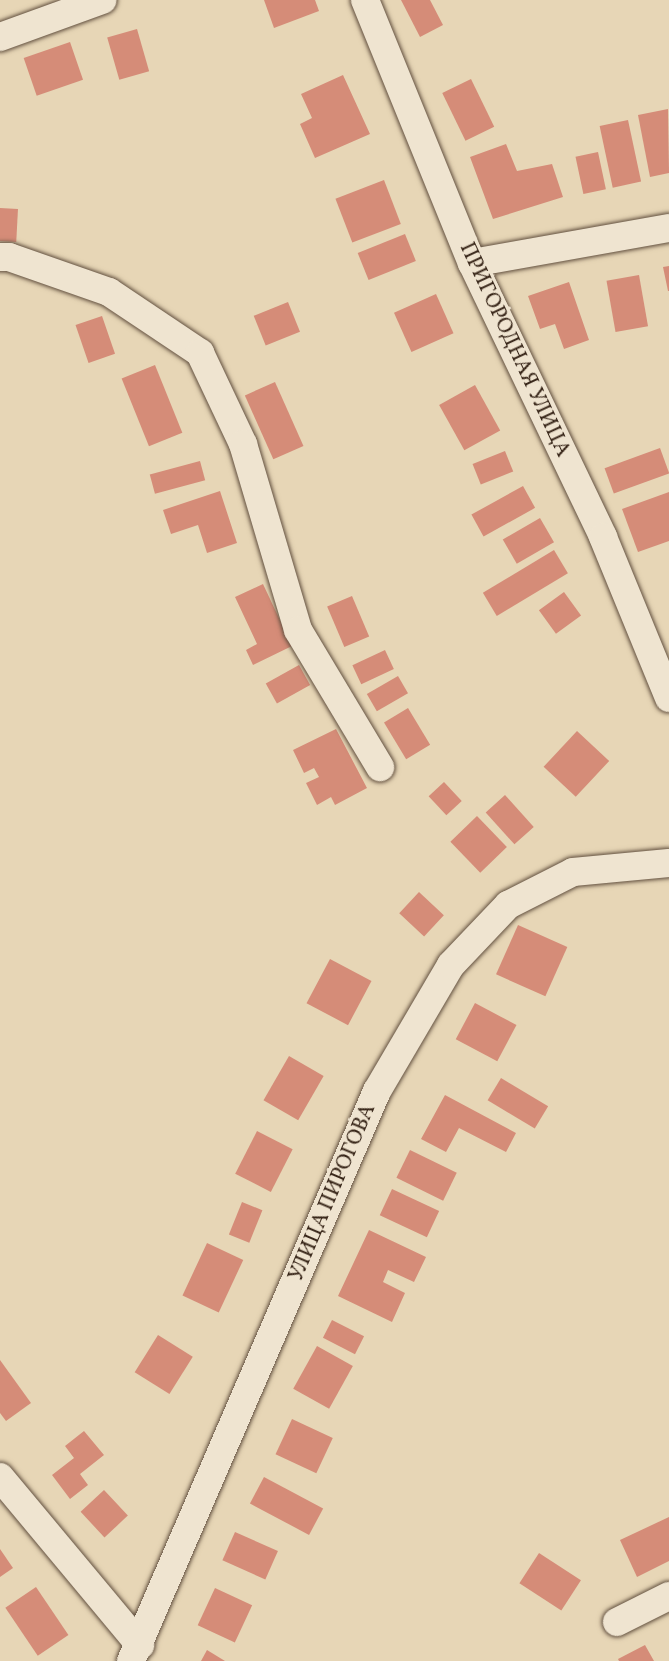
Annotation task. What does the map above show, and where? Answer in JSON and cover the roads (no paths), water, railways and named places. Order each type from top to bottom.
[{"type":"street","points":[[0,36],[102,0]]},
{"type":"street","name":"ПРИГОРОДНАЯ УЛИЦА","points":[[365,0],[472,263],[603,537],[669,698]]},
{"type":"street","points":[[472,263],[669,228]]},
{"type":"street","points":[[0,257],[9,257],[109,292],[200,353],[243,444],[298,630],[380,767]]},
{"type":"street","name":"УЛИЦА ПИРОГОВА","points":[[135,1653],[377,1091],[451,965],[508,905],[573,872],[669,863]]},
{"type":"street","points":[[0,1477],[135,1653]]},
{"type":"street","points":[[617,1622],[669,1596]]}]
